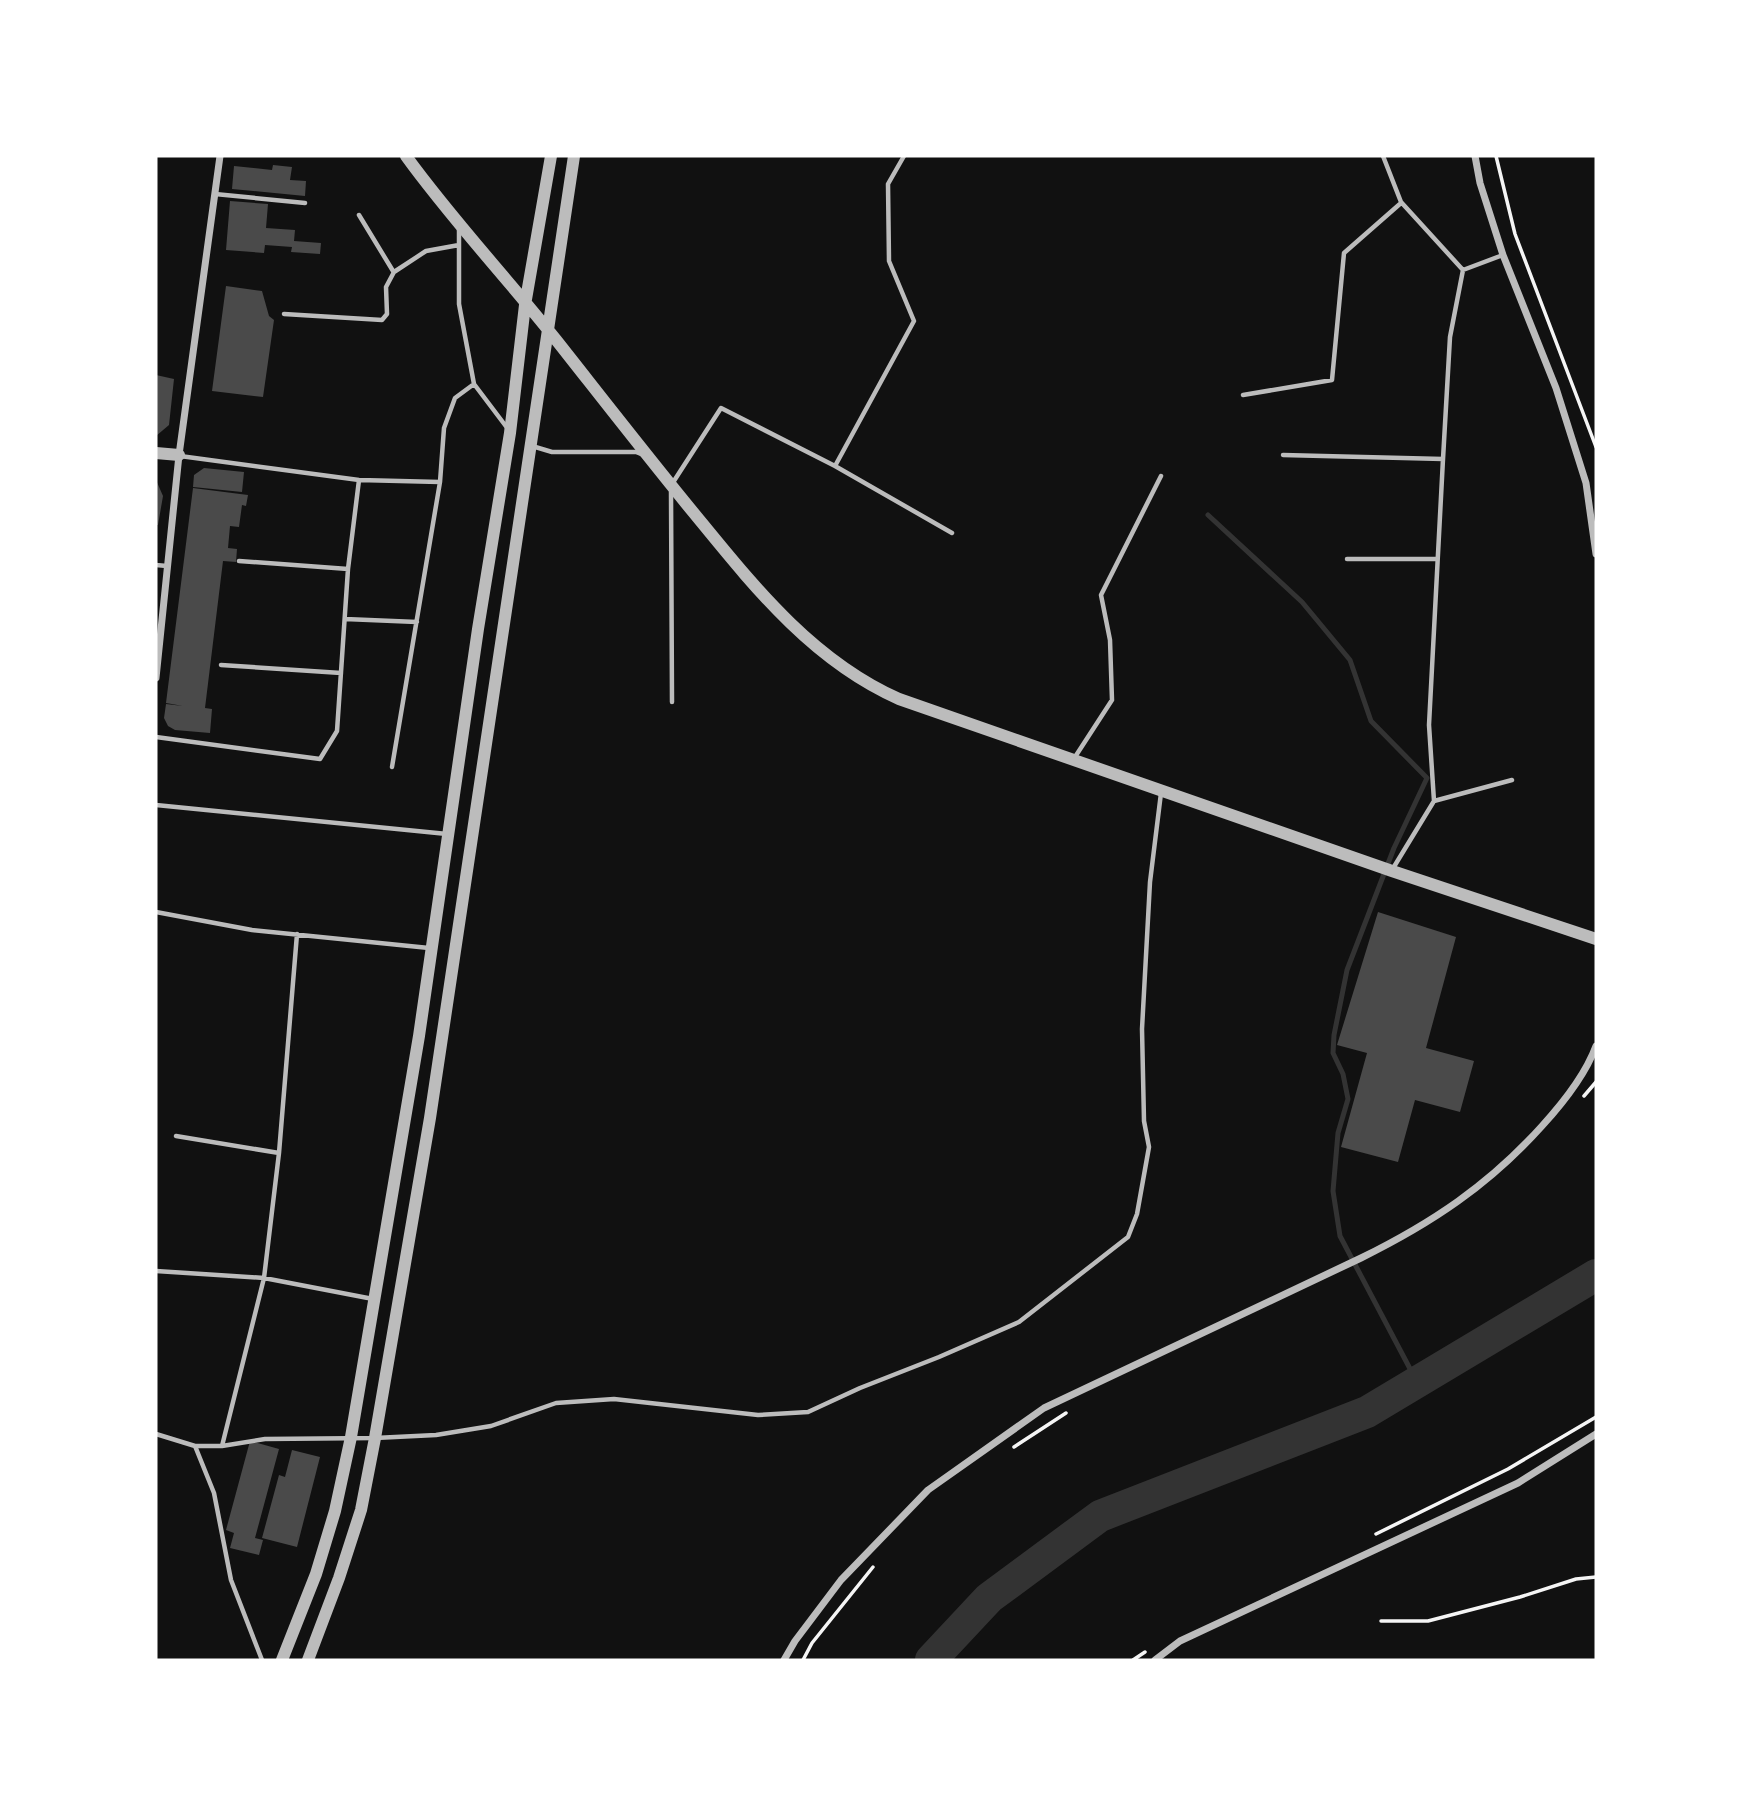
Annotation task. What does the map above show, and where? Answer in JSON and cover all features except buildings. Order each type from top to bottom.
[{"type":"street","points":[[156,678],[179,455],[220,156]]},
{"type":"street","points":[[282,1660],[316,1574],[335,1511],[351,1437],[419,1036],[478,629],[510,433],[525,305],[551,156]]},
{"type":"street","points":[[308,1660],[361,1510],[375,1438],[430,1118],[574,156]]},
{"type":"street","points":[[1475,156],[1480,183],[1503,255],[1556,388],[1586,483],[1596,554]]},
{"type":"street","points":[[410,157],[459,225],[769,603],[825,653],[875,688],[899,699],[1392,871],[1596,939]]},
{"type":"street","points":[[156,453],[179,455]]},
{"type":"street","points":[[784,1660],[841,1580],[928,1490],[1044,1408],[1361,1258],[1449,1209],[1516,1155],[1559,1107],[1591,1059],[1596,1046]]},
{"type":"street","points":[[1155,1660],[1180,1641],[1518,1483],[1596,1434]]},
{"type":"lane","points":[[835,466],[914,321],[889,261],[888,184],[904,156]]},
{"type":"lane","points":[[1383,156],[1401,202],[1463,270]]},
{"type":"lane","points":[[215,194],[305,203]]},
{"type":"lane","points":[[1243,395],[1332,380],[1344,253],[1401,202]]},
{"type":"lane","points":[[359,215],[394,272]]},
{"type":"lane","points":[[459,225],[459,304],[474,384],[510,433]]},
{"type":"lane","points":[[284,314],[382,320],[387,314],[386,287],[394,272],[426,251],[459,245]]},
{"type":"lane","points":[[1463,270],[1503,255]]},
{"type":"lane","points":[[1392,871],[1434,801],[1429,725],[1443,459],[1450,337],[1463,270]]},
{"type":"lane","points":[[392,767],[440,482],[444,428],[455,398],[474,384]]},
{"type":"lane","points":[[672,702],[671,485],[721,408],[835,466],[952,533]]},
{"type":"lane","points":[[531,446],[552,452],[636,452],[648,458]]},
{"type":"lane","points":[[179,455],[359,481],[440,482]]},
{"type":"lane","points":[[1283,455],[1443,459]]},
{"type":"lane","points":[[1074,758],[1112,700],[1110,640],[1101,595],[1161,476]]},
{"type":"lane","points":[[156,737],[320,760],[337,731],[348,569],[359,481]]},
{"type":"lane","points":[[1347,559],[1438,558]]},
{"type":"lane","points":[[239,561],[348,569]]},
{"type":"lane","points":[[156,565],[167,566]]},
{"type":"lane","points":[[345,619],[417,622]]},
{"type":"lane","points":[[221,665],[341,673]]},
{"type":"lane","points":[[1434,801],[1512,780]]},
{"type":"lane","points":[[156,1434],[195,1446],[222,1446],[265,1439],[436,1435],[491,1426],[556,1403],[614,1399],[758,1415],[808,1412],[1019,1322],[1128,1237],[1137,1214],[1149,1147],[1144,1121],[1142,1029],[1150,882],[1161,790]]},
{"type":"lane","points":[[156,805],[449,835]]},
{"type":"lane","points":[[156,912],[252,930],[430,949]]},
{"type":"lane","points":[[222,1446],[264,1278],[279,1153],[297,934]]},
{"type":"lane","points":[[176,1136],[279,1153]]},
{"type":"lane","points":[[156,1271],[264,1278],[374,1299]]},
{"type":"lane","points":[[195,1446],[214,1493],[231,1580],[262,1660]]},
{"type":"path","points":[[1496,156],[1516,234],[1596,447]]},
{"type":"path","points":[[1582,1099],[1596,1082]]},
{"type":"path","points":[[1006,1452],[1051,1421],[1074,1409]]},
{"type":"path","points":[[1371,1536],[1508,1469],[1596,1417]]},
{"type":"path","points":[[803,1660],[812,1643],[877,1562]]},
{"type":"path","points":[[1381,1620],[1428,1620],[1520,1597],[1576,1579],[1596,1577]]},
{"type":"path","points":[[1133,1660],[1153,1647]]},
{"type":"waterway","points":[[1208,515],[1302,602],[1350,660],[1371,721],[1427,778],[1394,848],[1347,970],[1333,1053],[1343,1074],[1348,1099],[1338,1133],[1333,1191],[1340,1236],[1417,1382]]},
{"type":"waterway","points":[[931,1660],[989,1598],[1100,1516],[1367,1412],[1596,1275]]}]
